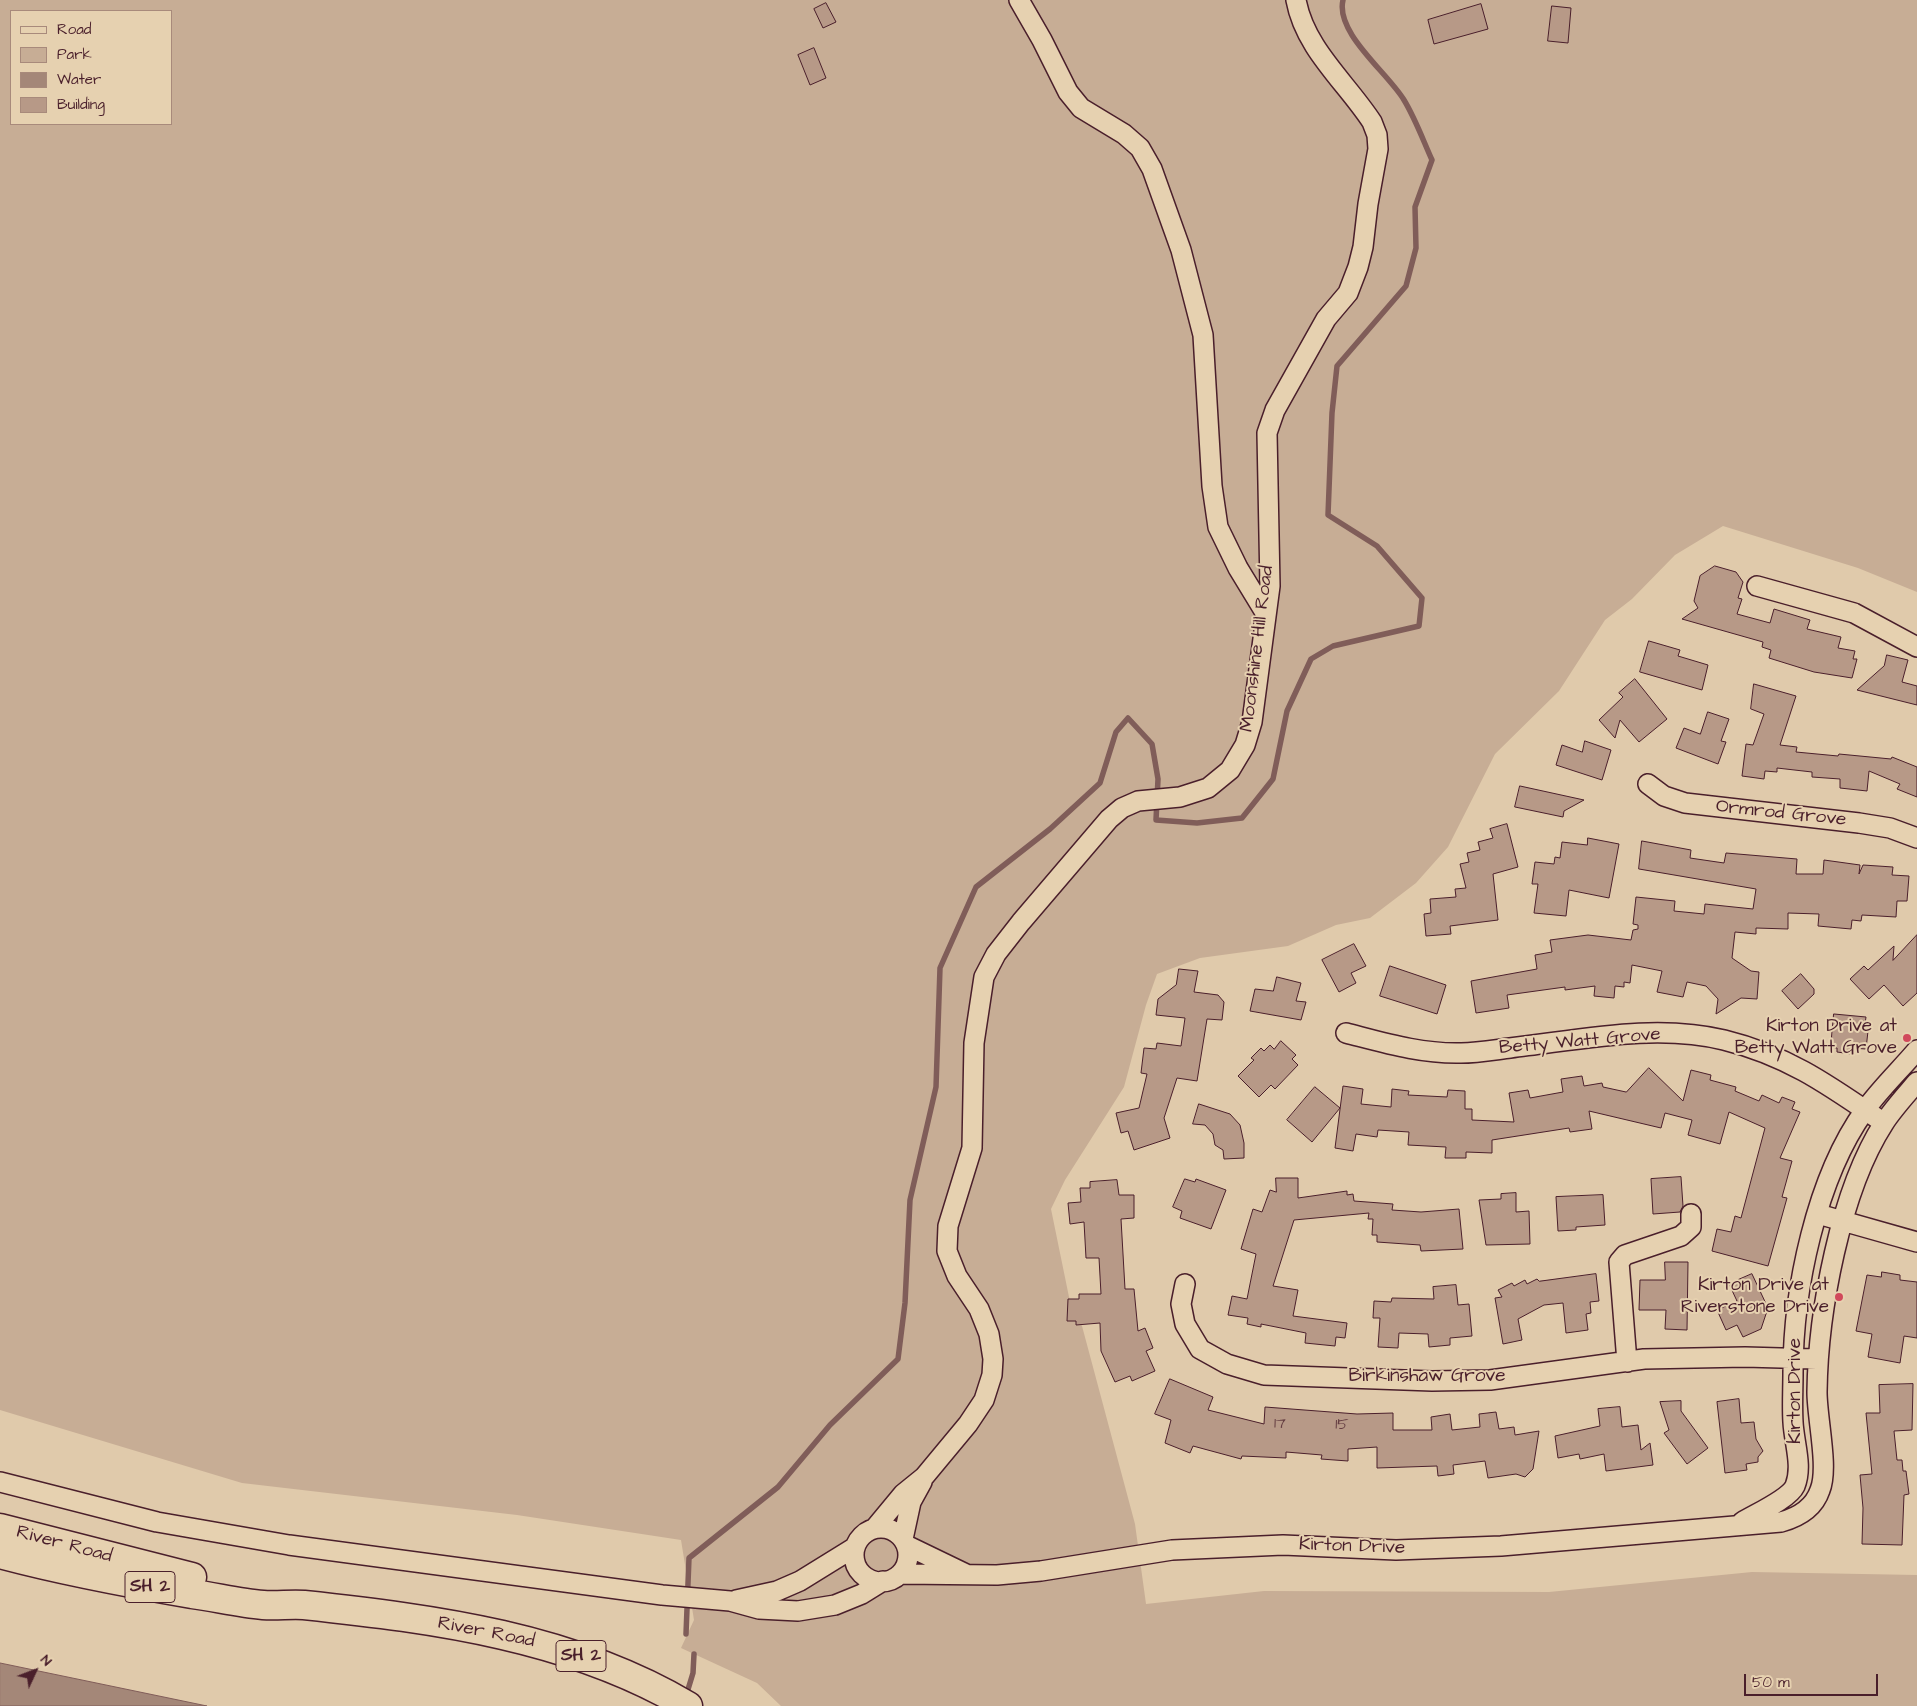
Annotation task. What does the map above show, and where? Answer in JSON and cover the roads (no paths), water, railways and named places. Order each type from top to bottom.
[{"type":"highway","name":"River Road","points":[[0,1528],[91,1553],[266,1593],[302,1605]]},
{"type":"highway","name":"River Road","points":[[0,1554],[145,1586],[263,1605],[302,1605],[450,1626],[524,1640],[602,1663],[636,1678],[688,1706]]},
{"type":"street","points":[[1019,0],[1054,62],[1068,92],[1081,108],[1124,134],[1135,144],[1152,169],[1181,250],[1203,335],[1212,486],[1218,527],[1238,568],[1266,614]]},
{"type":"street","name":"Moonshine Hill Road","points":[[874,1529],[904,1494],[924,1477],[968,1424],[984,1400],[992,1375],[993,1359],[989,1334],[979,1309],[957,1276],[947,1251],[948,1226],[972,1148],[974,1043],[984,977],[996,954],[1021,922],[1108,819],[1127,805],[1143,800],[1190,795],[1208,788],[1223,778],[1241,754],[1252,722],[1270,586],[1267,433],[1270,420],[1326,319],[1348,293],[1358,267],[1378,149],[1377,135],[1372,122],[1310,40],[1302,24],[1296,0]]},
{"type":"street","points":[[1757,586],[1854,613],[1917,647]]},
{"type":"street","name":"Ormrod Grove","points":[[1648,784],[1664,796],[1686,804],[1859,823],[1890,828],[1917,838]]},
{"type":"street","name":"Betty Watt Grove","points":[[1346,1033],[1417,1052],[1462,1054],[1637,1034],[1678,1033],[1723,1040],[1794,1064],[1823,1081],[1884,1123]]},
{"type":"street","name":"Kirton Drive","points":[[1739,1524],[1787,1495],[1794,1488],[1798,1474],[1793,1423],[1793,1360],[1798,1299],[1825,1185],[1839,1155],[1865,1110],[1917,1050]]},
{"type":"street","name":"Kirton Drive","points":[[891,1578],[966,1574],[998,1575],[1040,1571],[1172,1550],[1283,1545],[1396,1550],[1501,1546],[1739,1524],[1781,1522],[1798,1518],[1812,1504],[1820,1491],[1824,1477],[1817,1407],[1817,1359],[1827,1294],[1844,1221],[1854,1186],[1884,1123],[1917,1082]]},
{"type":"street","points":[[1627,1362],[1618,1262],[1625,1255],[1681,1236],[1691,1226],[1691,1214]]},
{"type":"street","points":[[1818,1214],[1917,1242]]},
{"type":"street","name":"Birkinshaw Grove","points":[[1185,1284],[1181,1304],[1185,1324],[1200,1348],[1227,1364],[1264,1375],[1432,1381],[1490,1380],[1627,1362],[1745,1357],[1793,1360],[1817,1359]]},
{"type":"street","name":"Moonshine Hill Road","points":[[905,1542],[912,1502],[924,1477]]},
{"type":"street","points":[[0,1482],[157,1522],[261,1540],[662,1595],[721,1601],[759,1609],[798,1611],[816,1609],[849,1600],[891,1578],[907,1561],[905,1542],[890,1530],[874,1529],[860,1538],[855,1547],[800,1581],[777,1591],[721,1601]]},
{"type":"street","name":"Kirton Drive","points":[[905,1542],[966,1574]]},
{"type":"street","points":[[855,1547],[856,1564],[860,1571],[867,1577],[891,1578]]},
{"type":"water","points":[[0,1663],[207,1706],[0,1706]]},
{"type":"waterway","points":[[686,1634],[689,1558],[778,1487],[830,1425],[898,1359],[905,1303],[910,1200],[936,1087],[940,968],[976,887],[1050,829],[1100,783],[1116,732],[1128,718],[1152,744],[1158,779],[1156,820],[1197,823],[1242,818],[1273,779],[1287,711],[1311,659],[1333,646],[1419,626],[1422,598],[1377,546],[1328,515],[1332,413],[1337,366],[1406,286],[1416,248],[1415,207],[1432,160],[1404,100],[1365,52],[1347,26],[1343,13],[1343,0]]},
{"type":"waterway","points":[[686,1696],[693,1673],[694,1654]]},
{"type":"place","name":"Kirton Drive at Betty Watt Grove","points":[[1907,1038]]},
{"type":"place","name":"Kirton Drive at Riverstone Drive","points":[[1839,1297]]}]
